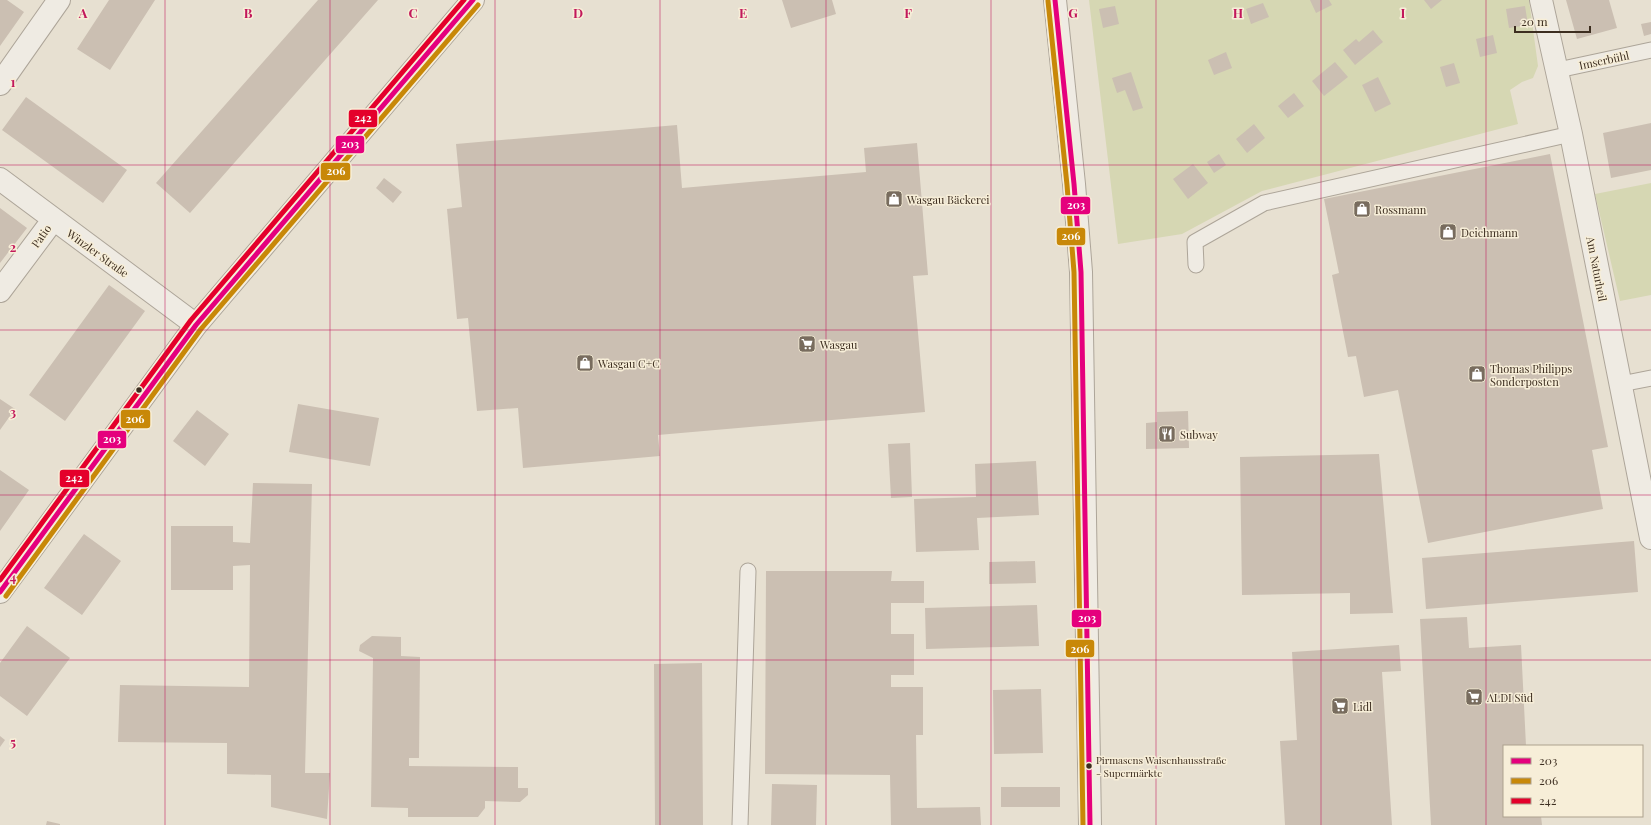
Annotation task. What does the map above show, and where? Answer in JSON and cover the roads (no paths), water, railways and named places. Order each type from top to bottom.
[{"type":"street","points":[[0,84],[60,0]]},
{"type":"street","points":[[0,592],[196,325],[473,0]]},
{"type":"street","points":[[1055,0],[1074,184],[1081,272],[1090,825]]},
{"type":"street","name":"Am Naturheil","points":[[1541,0],[1558,70],[1651,538]]},
{"type":"street","name":"Winzler Straße","points":[[0,179],[53,220],[196,325]]},
{"type":"street","name":"Patio","points":[[0,291],[53,220]]},
{"type":"lane","name":"Imserbühl","points":[[1558,70],[1651,50]]},
{"type":"lane","points":[[1196,265],[1195,242],[1264,203],[1571,134]]},
{"type":"lane","points":[[1621,384],[1651,378]]},
{"type":"lane","points":[[740,825],[748,571]]},
{"type":"place","name":"Wasgau Bäckerei","points":[[894,199]]},
{"type":"place","name":"Rossmann","points":[[1362,209]]},
{"type":"place","name":"Deichmann","points":[[1448,232]]},
{"type":"place","name":"Wasgau","points":[[807,344]]},
{"type":"place","name":"Wasgau C+C","points":[[585,363]]},
{"type":"place","name":"Thomas Philipps Sonderposten","points":[[1477,374]]},
{"type":"place","name":"Subway","points":[[1167,434]]},
{"type":"place","name":"ALDI Süd","points":[[1474,697]]},
{"type":"place","name":"Lidl","points":[[1340,706]]},
{"type":"place","name":"Pirmasens Waisenhausstraße - Supermärkte","points":[[1089,766]]}]
